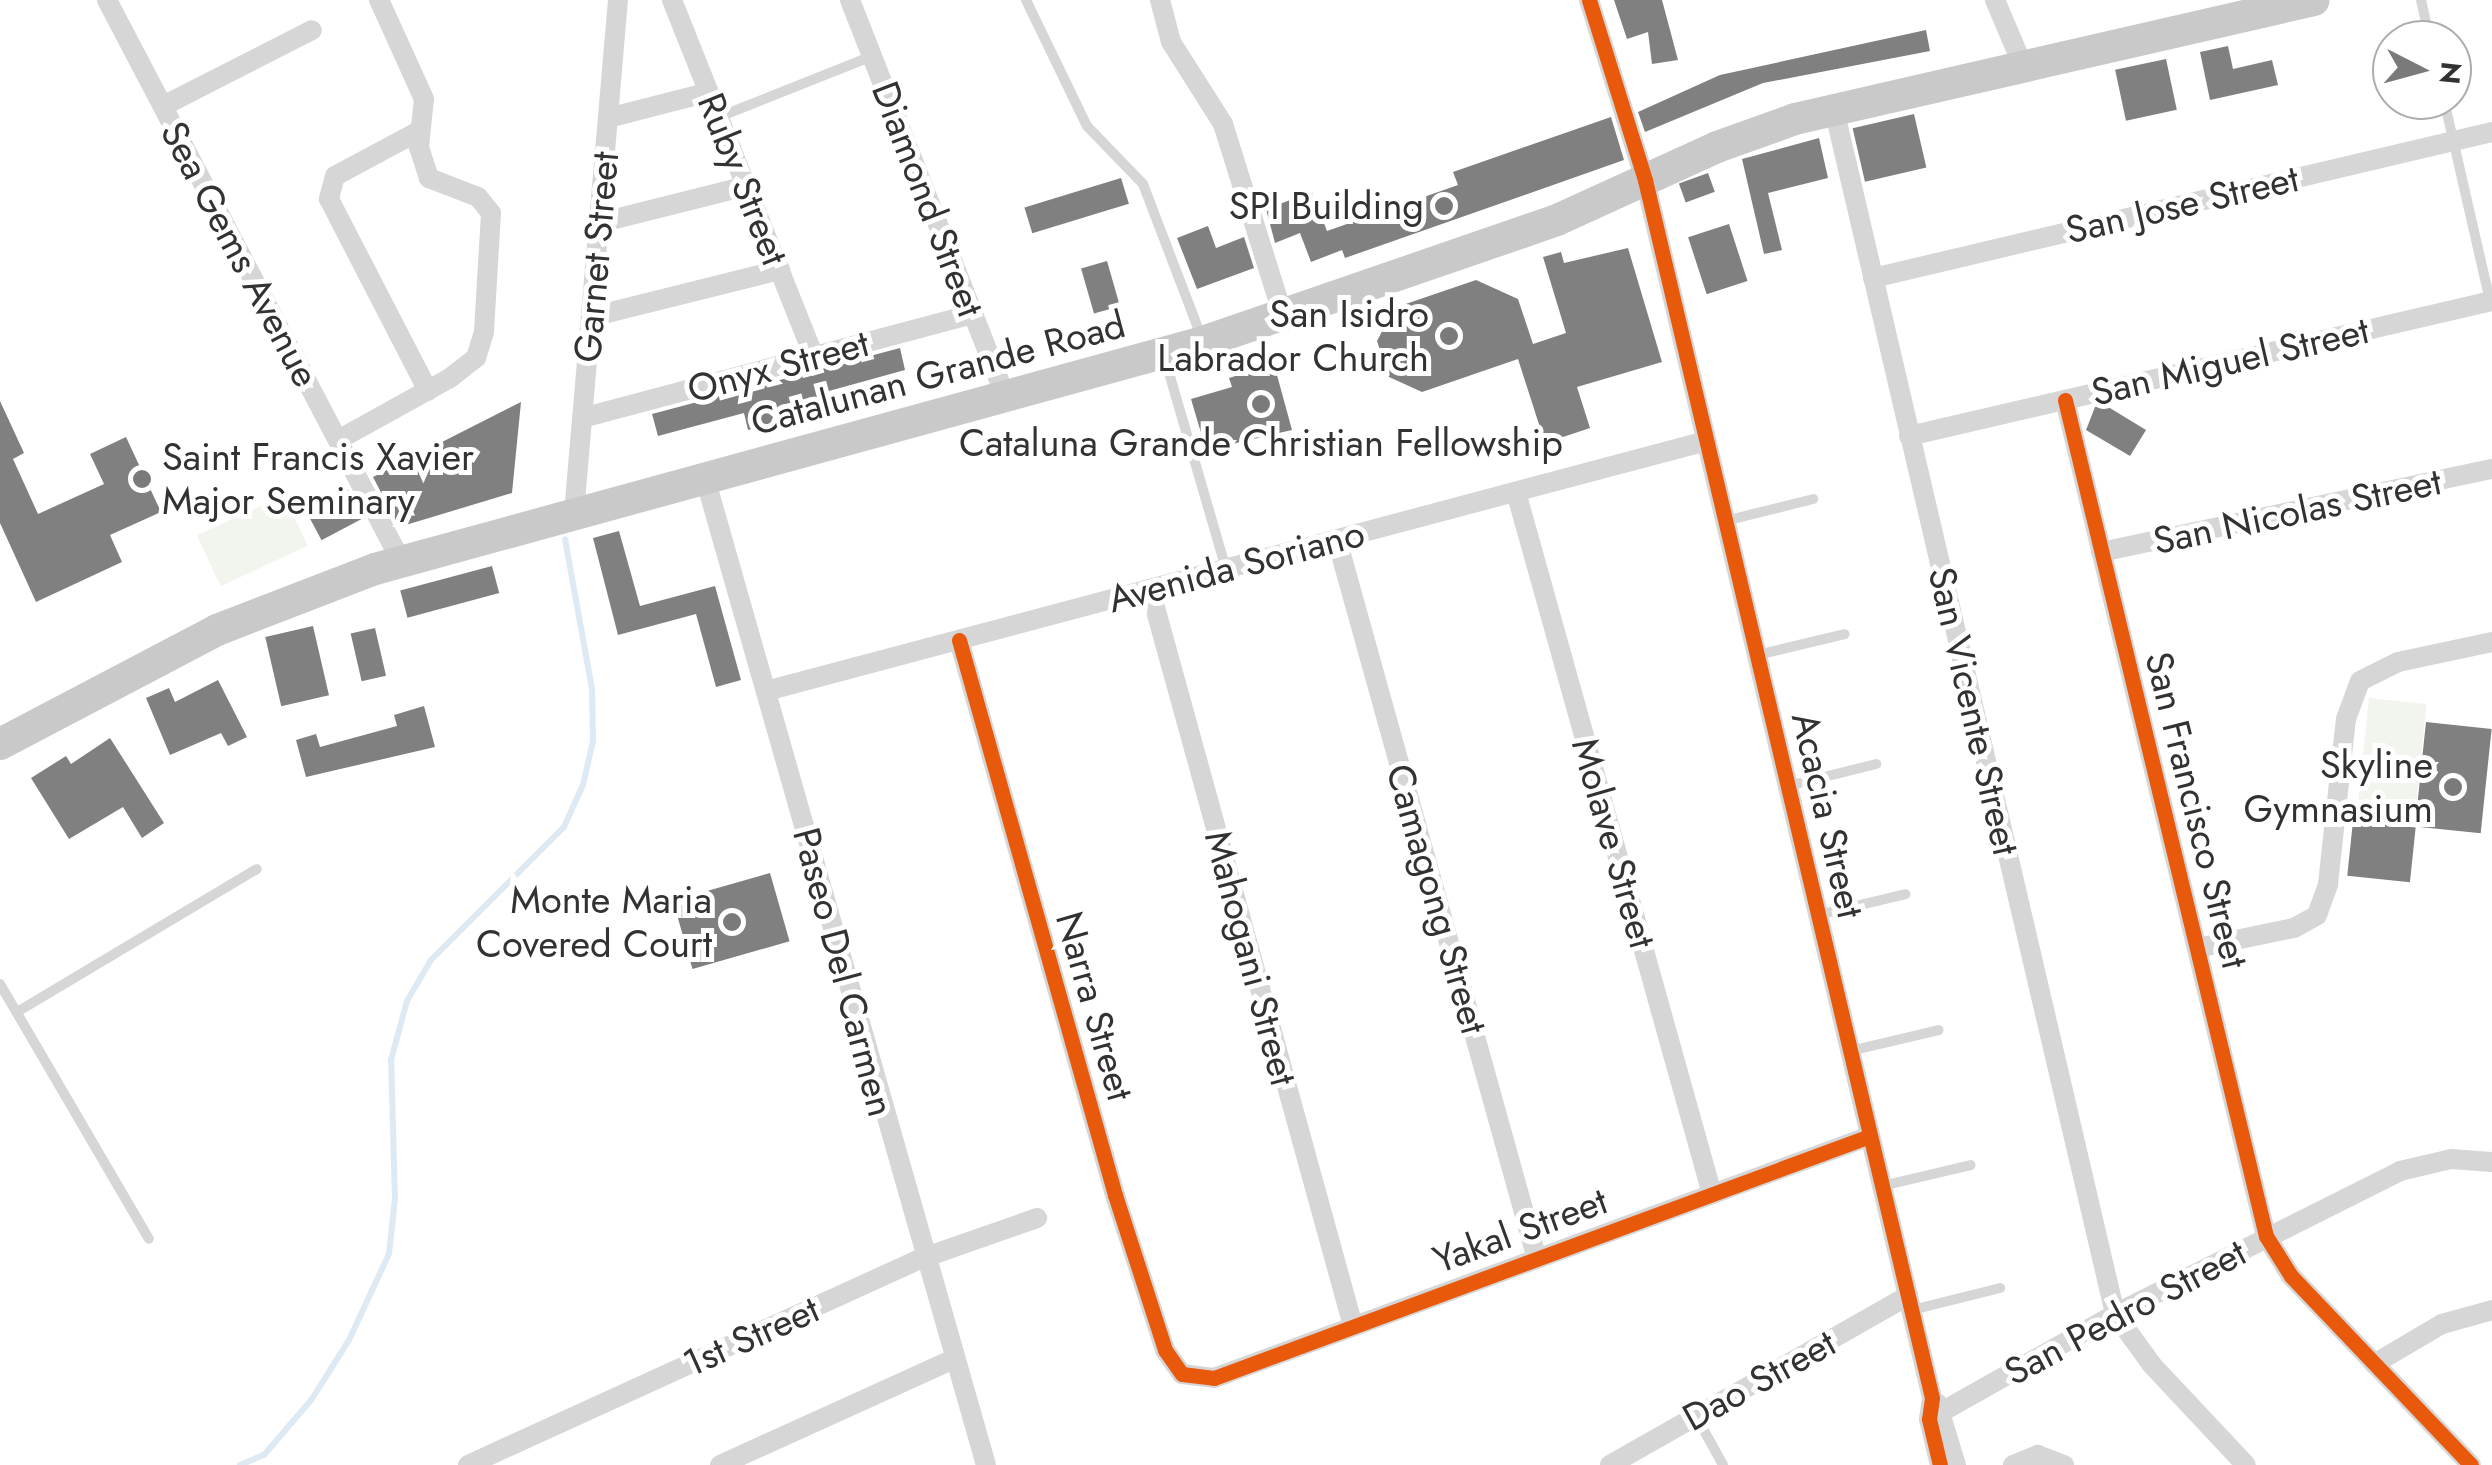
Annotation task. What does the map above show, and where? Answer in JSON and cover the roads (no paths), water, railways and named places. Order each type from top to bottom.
[{"type":"main road","name":"Catalunan Grande Road","points":[[0,744],[217,630],[401,561],[1203,342],[1524,232],[1757,131],[1834,108],[2314,0]]},
{"type":"street","name":"Sea Gems Avenue","points":[[107,0],[401,561]]},
{"type":"street","points":[[338,440],[466,367],[482,344],[491,213],[478,197],[429,178],[419,131],[424,99],[379,0]]},
{"type":"street","name":"Garnet Street","points":[[574,513],[618,0]]},
{"type":"street","name":"Ruby Street","points":[[672,0],[814,358]]},
{"type":"street","name":"Diamond Street","points":[[850,0],[1006,398]]},
{"type":"street","points":[[1160,0],[1171,42],[1223,124],[1284,315]]},
{"type":"street","name":"Acacia Street","points":[[1590,0],[1644,180],[1935,1409],[1956,1465]]},
{"type":"street","points":[[1995,0],[2024,66]]},
{"type":"street","points":[[163,106],[312,30]]},
{"type":"street","points":[[608,118],[709,92]]},
{"type":"street","name":"San Vicente Street","points":[[1834,108],[2115,1314]]},
{"type":"street","points":[[419,131],[335,176],[329,199],[428,390]]},
{"type":"street","name":"San Jose Street","points":[[1873,278],[2492,132]]},
{"type":"street","points":[[599,224],[746,186]]},
{"type":"street","points":[[591,316],[780,270]]},
{"type":"street","name":"San Miguel Street","points":[[1909,436],[2491,301]]},
{"type":"street","name":"Onyx Street","points":[[582,418],[972,314]]},
{"type":"street","name":"San Francisco Street","points":[[2065,400],[2266,1236],[2291,1276],[2471,1465]]},
{"type":"street","name":"Avenida Soriano","points":[[766,691],[1706,442]]},
{"type":"street","name":"San Nicolas Street","points":[[2102,552],[2492,469]]},
{"type":"street","name":"Paseo Del Carmen","points":[[705,478],[979,1463]]},
{"type":"street","name":"Molave Street","points":[[1516,492],[1712,1194]]},
{"type":"street","name":"Camagong Street","points":[[1337,540],[1537,1258]]},
{"type":"street","name":"Mahogani Street","points":[[1150,589],[1353,1326]]},
{"type":"street","name":"Narra Street","points":[[959,640],[1114,1195],[1165,1350],[1191,1378]]},
{"type":"street","points":[[2197,948],[2294,928],[2318,915],[2328,884],[2346,719],[2360,681],[2398,662],[2492,642]]},
{"type":"street","name":"Yakal Street","points":[[1191,1378],[1214,1378],[1870,1136]]},
{"type":"street","name":"San Pedro Street","points":[[1935,1409],[2266,1236],[2422,1163],[2492,1162]]},
{"type":"street","name":"1st Street","points":[[468,1465],[924,1258],[1037,1218]]},
{"type":"street","name":"Dao Street","points":[[1610,1465],[1910,1303]]},
{"type":"street","points":[[2374,1364],[2442,1324],[2492,1310]]},
{"type":"street","points":[[2115,1314],[2152,1366],[2246,1465]]},
{"type":"street","points":[[720,1465],[951,1360]]},
{"type":"street","name":"Acacia Street","points":[[1935,1409],[1940,1465]]},
{"type":"street","points":[[2013,1465],[2056,1460]]},
{"type":"lane","points":[[1026,0],[1087,126],[1129,164],[1150,196],[1203,342]]},
{"type":"lane","points":[[719,117],[872,56]]},
{"type":"lane","points":[[2448,120],[2491,301]]},
{"type":"lane","points":[[1163,354],[1226,569]]},
{"type":"lane","points":[[1725,521],[1813,499]]},
{"type":"lane","points":[[1757,655],[1845,634]]},
{"type":"lane","points":[[1788,786],[1876,764]]},
{"type":"lane","points":[[17,1012],[257,869]]},
{"type":"lane","points":[[1818,916],[1906,894]]},
{"type":"lane","points":[[0,984],[150,1239]]},
{"type":"lane","points":[[1850,1051],[1939,1030]]},
{"type":"lane","points":[[1882,1186],[1970,1165]]},
{"type":"lane","points":[[1910,1303],[2000,1288]]},
{"type":"lane","points":[[1696,1416],[1723,1465]]},
{"type":"waterway","points":[[240,1465],[264,1455],[312,1399],[349,1340],[389,1254],[395,1199],[391,1060],[407,1001],[431,960],[564,827],[583,785],[593,741],[592,689],[565,539]]},
{"type":"place","name":"SPI Building","points":[[1444,206]]},
{"type":"place","name":"San Isidro Labrador Church","points":[[1449,336]]},
{"type":"place","name":"Cataluna Grande Christian Fellowship","points":[[1261,404]]},
{"type":"place","name":"Saint Francis Xavier Major Seminary","points":[[142,479]]},
{"type":"place","name":"Skyline Gymnasium","points":[[2453,787]]},
{"type":"place","name":"Monte Maria Covered Court","points":[[732,922]]}]
